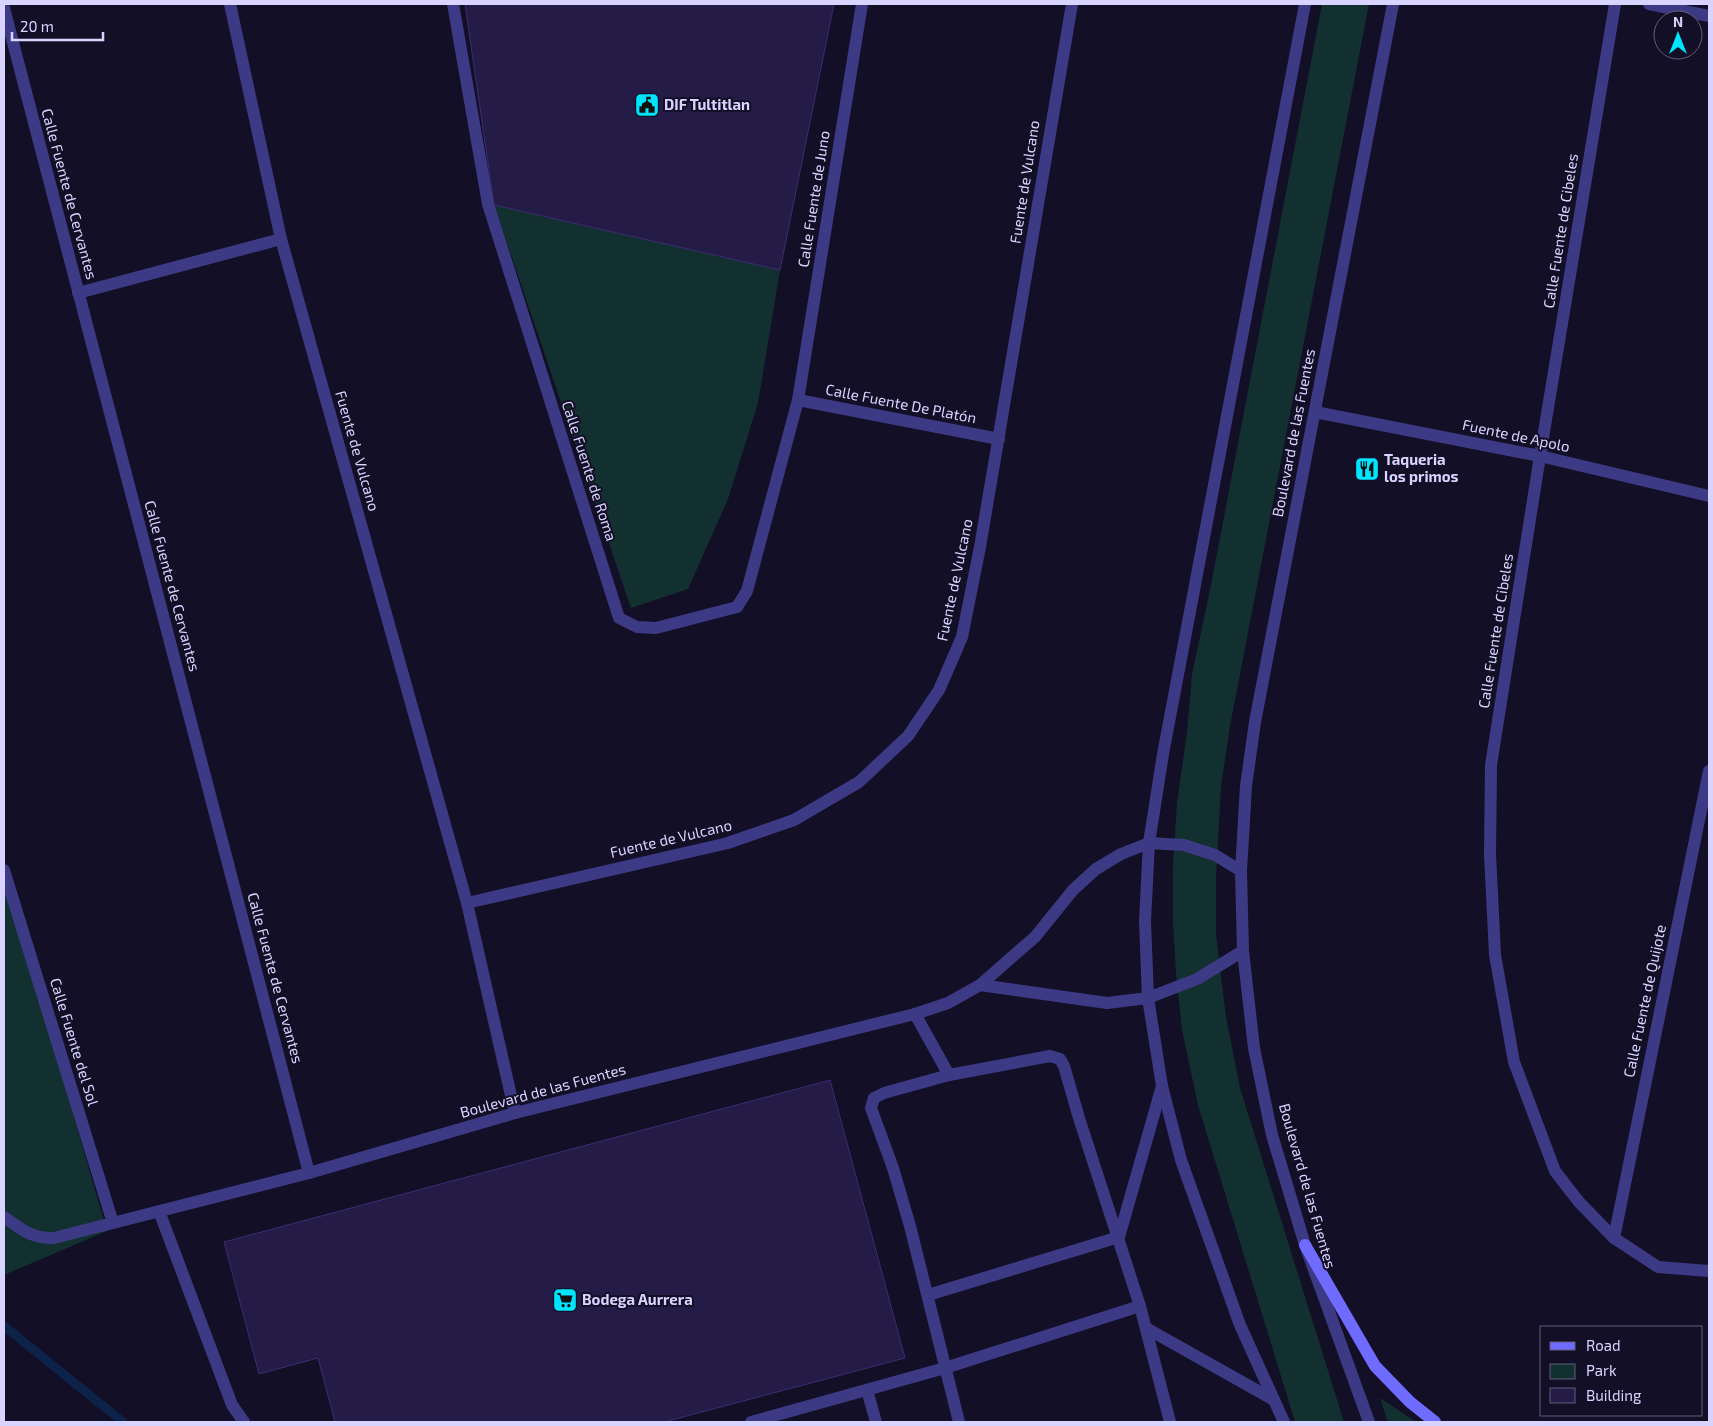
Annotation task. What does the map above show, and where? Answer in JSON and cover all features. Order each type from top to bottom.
[{"type":"main road","points":[[1305,1245],[1375,1366],[1410,1402],[1435,1422]]},
{"type":"street","name":"Fuente de Vulcano","points":[[230,4],[281,239],[466,903],[515,1113]]},
{"type":"street","name":"Calle Fuente de Roma","points":[[453,4],[488,204],[619,618],[637,627],[656,628],[737,607],[747,591],[798,400]]},
{"type":"street","name":"Calle Fuente de Juno","points":[[798,400],[862,4]]},
{"type":"street","name":"Fuente de Vulcano","points":[[466,903],[728,843],[794,820],[859,782],[908,736],[939,690],[962,637],[999,439],[1072,4]]},
{"type":"street","points":[[1284,1422],[1240,1325],[1181,1160],[1162,1086],[1148,998],[1144,921],[1149,843],[1163,754],[1305,4]]},
{"type":"street","name":"Boulevard de las Fuentes","points":[[1369,1422],[1305,1245],[1272,1136],[1254,1048],[1243,951],[1241,871],[1246,786],[1255,722],[1393,4]]},
{"type":"street","name":"Calle Fuente de Cibeles","points":[[1615,4],[1491,765],[1490,855],[1495,955],[1514,1062],[1555,1171],[1579,1202],[1614,1238],[1658,1267],[1709,1271]]},
{"type":"street","points":[[1649,4],[1709,16]]},
{"type":"street","name":"Calle Fuente de Cervantes","points":[[4,8],[309,1173]]},
{"type":"street","points":[[78,292],[281,239]]},
{"type":"street","name":"Calle Fuente De Platón","points":[[798,400],[999,439]]},
{"type":"street","name":"Fuente de Apolo","points":[[1315,412],[1540,456],[1709,496]]},
{"type":"street","name":"Calle Fuente de Quijote","points":[[1614,1238],[1709,771]]},
{"type":"street","name":"Boulevard de las Fuentes","points":[[4,1217],[26,1232],[42,1238],[54,1238],[309,1173],[515,1113],[915,1014],[948,1003],[980,985],[1035,937],[1074,890],[1096,869],[1121,854],[1149,843],[1184,845],[1215,855],[1241,871]]},
{"type":"street","name":"Calle Fuente del Sol","points":[[4,870],[112,1223]]},
{"type":"street","points":[[980,985],[1107,1003],[1148,998],[1198,979],[1243,951]]},
{"type":"street","points":[[915,1014],[949,1075]]},
{"type":"street","points":[[959,1422],[911,1231],[893,1168],[871,1108],[874,1098],[884,1093],[949,1075],[1050,1056],[1060,1059],[1064,1066],[1140,1306],[1170,1422]]},
{"type":"street","points":[[1119,1237],[1162,1086]]},
{"type":"street","points":[[159,1211],[232,1405],[244,1422]]},
{"type":"street","points":[[928,1295],[1119,1237]]},
{"type":"street","points":[[751,1422],[945,1368],[1140,1306]]},
{"type":"street","points":[[1146,1328],[1274,1400]]},
{"type":"street","points":[[867,1390],[876,1422]]},
{"type":"green space","points":[[1322,4],[1369,4],[1230,726],[1221,787],[1216,876],[1216,934],[1226,1017],[1240,1088],[1344,1422],[1295,1422],[1198,1105],[1182,1030],[1176,973],[1173,923],[1173,867],[1177,803],[1187,732],[1192,674],[1209,595]]},
{"type":"green space","points":[[494,205],[780,270],[758,403],[728,499],[688,589],[631,608]]},
{"type":"green space","points":[[4,876],[107,1231],[4,1275]]},
{"type":"green space","points":[[1380,1398],[1416,1422],[1388,1422]]},
{"type":"building","name":"DIF Tultitlan","points":[[465,4],[834,4],[780,270],[494,205]]},
{"type":"building","name":"Bodega Aurrera","points":[[830,1080],[905,1358],[664,1422],[335,1422],[318,1358],[259,1374],[224,1242]]},
{"type":"waterway","points":[[4,1326],[123,1422]]},
{"type":"place","name":"DIF Tultitlan","points":[[647,105]]},
{"type":"place","name":"Taqueria los primos","points":[[1367,469]]},
{"type":"place","name":"Bodega Aurrera","points":[[565,1300]]}]
